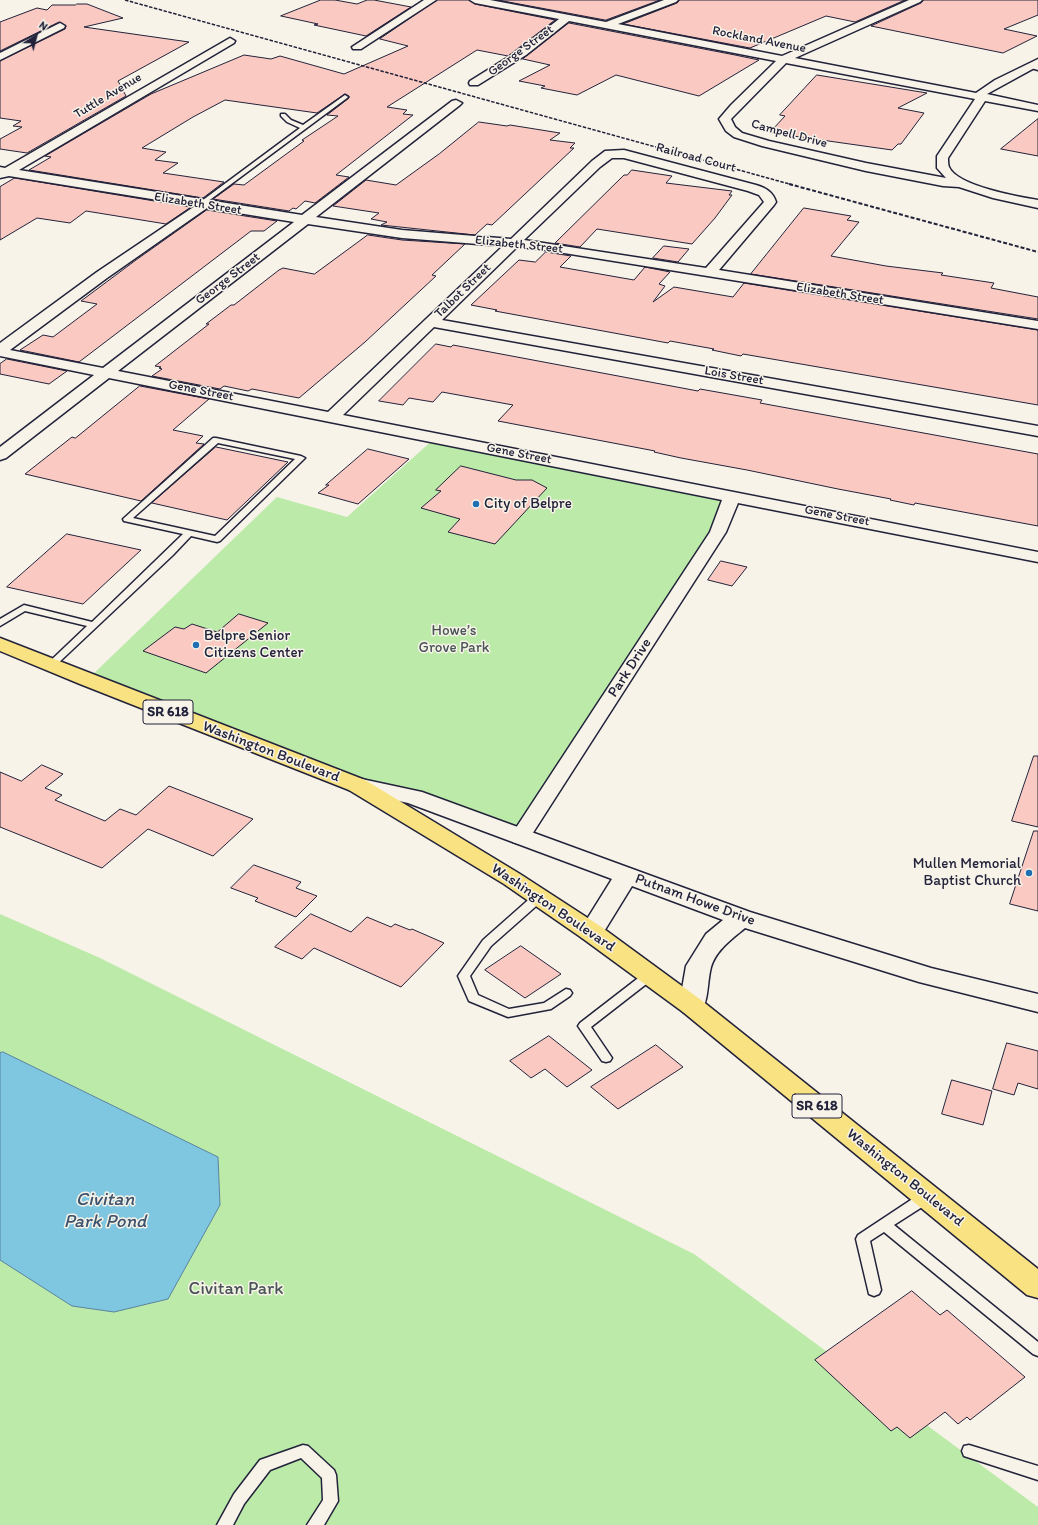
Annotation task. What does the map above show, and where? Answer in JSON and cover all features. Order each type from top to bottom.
[{"type":"main road","name":"Washington Boulevard","points":[[0,644],[357,785],[433,830],[539,897],[591,932],[692,1006],[1038,1286]]},
{"type":"street","points":[[357,46],[431,0]]},
{"type":"street","name":"Rockland Avenue","points":[[475,0],[1038,108]]},
{"type":"street","points":[[608,25],[673,0]]},
{"type":"street","name":"Campell Drive","points":[[917,0],[784,59],[725,119],[730,129],[738,135],[766,144],[826,159],[943,182],[961,183]]},
{"type":"street","name":"George Street","points":[[474,83],[522,53],[567,18]]},
{"type":"street","points":[[0,57],[60,26]]},
{"type":"street","name":"Tuttle Avenue","points":[[2,173],[230,42]]},
{"type":"street","points":[[1036,68],[996,96],[983,97],[942,158],[942,166],[944,172],[961,183],[984,191],[1038,204]]},
{"type":"street","name":"George Street","points":[[0,455],[456,103]]},
{"type":"street","name":"Railroad Court","points":[[615,153],[642,158],[752,188],[761,191],[768,196],[770,202],[709,273]]},
{"type":"street","name":"Talbot Street","points":[[332,417],[605,156],[615,153]]},
{"type":"street","name":"Elizabeth Street","points":[[2,173],[304,220],[418,236],[539,245],[1038,325]]},
{"type":"street","name":"Gene Street","points":[[0,351],[102,275],[201,208],[201,204]]},
{"type":"street","name":"Lois Street","points":[[430,322],[1038,430]]},
{"type":"street","name":"Gene Street","points":[[0,351],[1038,557]]},
{"type":"street","name":"Park Drive","points":[[520,837],[718,532],[732,496]]},
{"type":"street","name":"Putnam Howe Drive","points":[[357,785],[414,797],[742,918],[928,976],[1038,1003]]},
{"type":"street","points":[[591,932],[626,876]]},
{"type":"street","points":[[692,1006],[699,966],[715,940],[742,918]]},
{"type":"lane","points":[[201,204],[345,97]]},
{"type":"lane","points":[[283,115],[290,121],[303,127]]},
{"type":"lane","points":[[216,440],[301,458],[217,539],[189,533],[127,519],[216,440]]},
{"type":"lane","points":[[51,665],[170,553],[189,533]]},
{"type":"lane","points":[[0,623],[24,608],[94,625]]},
{"type":"lane","points":[[539,897],[487,943],[464,976],[473,998],[508,1013],[547,1006],[566,993]]},
{"type":"lane","points":[[606,1058],[584,1026],[650,975]]},
{"type":"lane","points":[[874,1290],[862,1239],[928,1196]]},
{"type":"lane","points":[[884,1225],[1038,1350]]},
{"type":"lane","points":[[225,1525],[239,1499],[265,1465],[303,1451],[329,1475],[331,1501],[315,1525]]},
{"type":"lane","points":[[969,1451],[1038,1473]]},
{"type":"green space","name":"Howe’s Grove Park","points":[[435,438],[732,496],[726,516],[520,837],[357,785],[87,680],[277,497],[347,517]]},
{"type":"green space","name":"Civitan Park","points":[[0,914],[100,958],[694,1254],[1038,1507],[1038,1525],[0,1525]]},
{"type":"water","name":"Civitan Park Pond","points":[[3,1052],[218,1157],[220,1205],[168,1299],[114,1312],[72,1306],[0,1260],[0,1053]]},
{"type":"building","points":[[321,0],[335,0],[357,4],[367,0],[374,0],[411,7],[366,36],[314,25],[318,24],[281,16]]},
{"type":"building","points":[[437,0],[469,0],[475,4],[555,20],[508,56],[477,50],[387,107],[407,110],[403,114],[413,115],[336,175],[349,177],[315,203],[305,201],[296,209],[293,208],[289,211],[213,199],[234,184],[244,185],[304,141],[302,140],[338,116],[327,115],[349,98],[349,96],[345,94],[317,113],[225,100],[193,117],[142,148],[166,152],[155,160],[178,163],[163,173],[224,182],[203,198],[29,170],[51,157],[45,156],[151,94],[244,55],[271,59],[280,56],[344,74],[408,46],[380,39]]},
{"type":"building","points":[[498,0],[660,0],[606,20]]},
{"type":"building","points":[[680,0],[905,0],[855,22],[826,16],[750,48],[623,24],[677,3]]},
{"type":"building","points":[[924,0],[1038,0],[1038,15],[1004,29],[1037,36],[1003,53],[871,26],[921,3]]},
{"type":"building","points":[[87,4],[123,18],[84,27],[189,42],[118,81],[126,96],[27,153],[0,149],[0,139],[22,127],[13,126],[21,121],[0,118],[0,61],[65,29],[66,26],[59,22],[0,51],[0,22],[37,8],[47,10],[52,5]]},
{"type":"building","points":[[569,23],[759,60],[699,96],[616,75],[577,95],[541,88],[545,86],[519,81],[550,65],[523,59]]},
{"type":"building","points":[[817,75],[927,93],[898,108],[924,113],[901,144],[898,144],[892,150],[772,133],[776,129],[773,129],[785,116],[780,115]]},
{"type":"building","points":[[1038,119],[1038,156],[1001,149]]},
{"type":"building","points":[[479,122],[560,133],[550,140],[575,143],[570,148],[574,148],[492,225],[487,224],[475,235],[381,225],[387,222],[371,219],[379,213],[333,206],[366,180],[396,185],[439,154]]},
{"type":"building","points":[[632,170],[672,176],[666,183],[732,191],[729,195],[732,195],[715,218],[692,244],[597,229],[580,247],[555,243],[624,175],[627,175]]},
{"type":"building","points":[[15,178],[191,207],[166,224],[86,211],[70,223],[37,218],[0,240],[0,187]]},
{"type":"building","points":[[804,208],[851,216],[847,220],[859,222],[831,256],[886,266],[943,273],[941,275],[994,283],[991,288],[1038,297],[1038,319],[751,274]]},
{"type":"building","points":[[207,210],[277,221],[264,231],[251,231],[79,362],[20,350],[43,335],[53,337],[97,304],[81,301]]},
{"type":"building","points":[[368,235],[402,240],[465,244],[432,275],[436,276],[365,342],[299,398],[252,389],[248,391],[224,386],[220,389],[152,376],[162,369],[159,368],[161,367],[155,366],[209,324],[206,324],[231,305],[234,305],[279,270],[283,268],[314,274]]},
{"type":"building","points":[[664,246],[689,249],[678,262],[653,258]]},
{"type":"building","points":[[546,252],[571,256],[560,267],[634,280],[645,267],[670,272],[659,284],[665,286],[653,302],[674,287],[733,297],[744,283],[1038,330],[1038,405],[743,354],[741,356],[712,350],[714,349],[670,341],[668,343],[495,311],[497,310],[471,305],[519,260],[535,262]]},
{"type":"building","points":[[436,344],[451,347],[453,345],[698,391],[700,389],[762,400],[760,403],[1038,454],[1038,526],[915,503],[914,505],[890,500],[891,499],[681,458],[654,452],[655,451],[498,421],[513,405],[442,392],[433,402],[409,398],[403,405],[379,401]]},
{"type":"building","points":[[7,359],[67,371],[49,384],[0,374],[0,364]]},
{"type":"building","points":[[140,386],[209,399],[173,430],[203,436],[196,443],[204,444],[141,501],[25,474],[72,437],[75,438]]},
{"type":"building","points":[[216,447],[288,462],[227,520],[152,503]]},
{"type":"building","points":[[368,449],[409,459],[358,504],[318,493],[329,485],[326,485]]},
{"type":"building","name":"City of Belpre","points":[[461,466],[516,480],[532,480],[547,488],[495,544],[448,532],[460,519],[421,508],[441,491],[436,490]]},
{"type":"building","points":[[67,534],[141,550],[83,604],[7,587]]},
{"type":"building","points":[[721,561],[747,567],[732,586],[708,580]]},
{"type":"building","name":"Belpre Senior Citizens Center","points":[[239,614],[268,623],[206,673],[143,651],[175,627],[184,629],[192,624],[217,632]]},
{"type":"building","points":[[1034,756],[1038,756],[1038,827],[1012,821]]},
{"type":"building","points":[[42,765],[63,774],[45,788],[62,795],[55,800],[105,821],[120,809],[136,815],[169,786],[253,819],[213,856],[148,829],[102,868],[0,827],[0,772],[21,781]]},
{"type":"building","points":[[1034,831],[1038,831],[1038,911],[1010,904]]},
{"type":"building","points":[[254,865],[301,882],[296,888],[317,896],[296,917],[255,901],[258,898],[231,888]]},
{"type":"building","points":[[311,914],[351,932],[367,917],[391,927],[395,924],[410,930],[412,929],[444,943],[401,987],[314,948],[302,959],[275,947]]},
{"type":"building","points":[[521,946],[561,974],[525,998],[485,970]]},
{"type":"building","points":[[549,1036],[592,1070],[567,1087],[545,1069],[531,1078],[510,1061]]},
{"type":"building","points":[[1007,1043],[1038,1051],[1038,1089],[1018,1083],[1014,1095],[993,1089]]},
{"type":"building","points":[[656,1045],[683,1067],[618,1109],[591,1087]]},
{"type":"building","points":[[952,1080],[992,1091],[983,1125],[942,1114]]},
{"type":"building","points":[[912,1291],[940,1315],[947,1310],[1025,1377],[970,1420],[967,1417],[958,1424],[945,1412],[910,1438],[897,1427],[891,1431],[815,1360]]},
{"type":"railway","points":[[125,0],[793,185]]},
{"type":"railway","points":[[789,184],[1038,252]]},
{"type":"place","name":"City of Belpre","points":[[476,504]]},
{"type":"place","name":"Belpre Senior Citizens Center","points":[[196,645]]},
{"type":"place","name":"Mullen Memorial Baptist Church","points":[[1029,873]]}]
